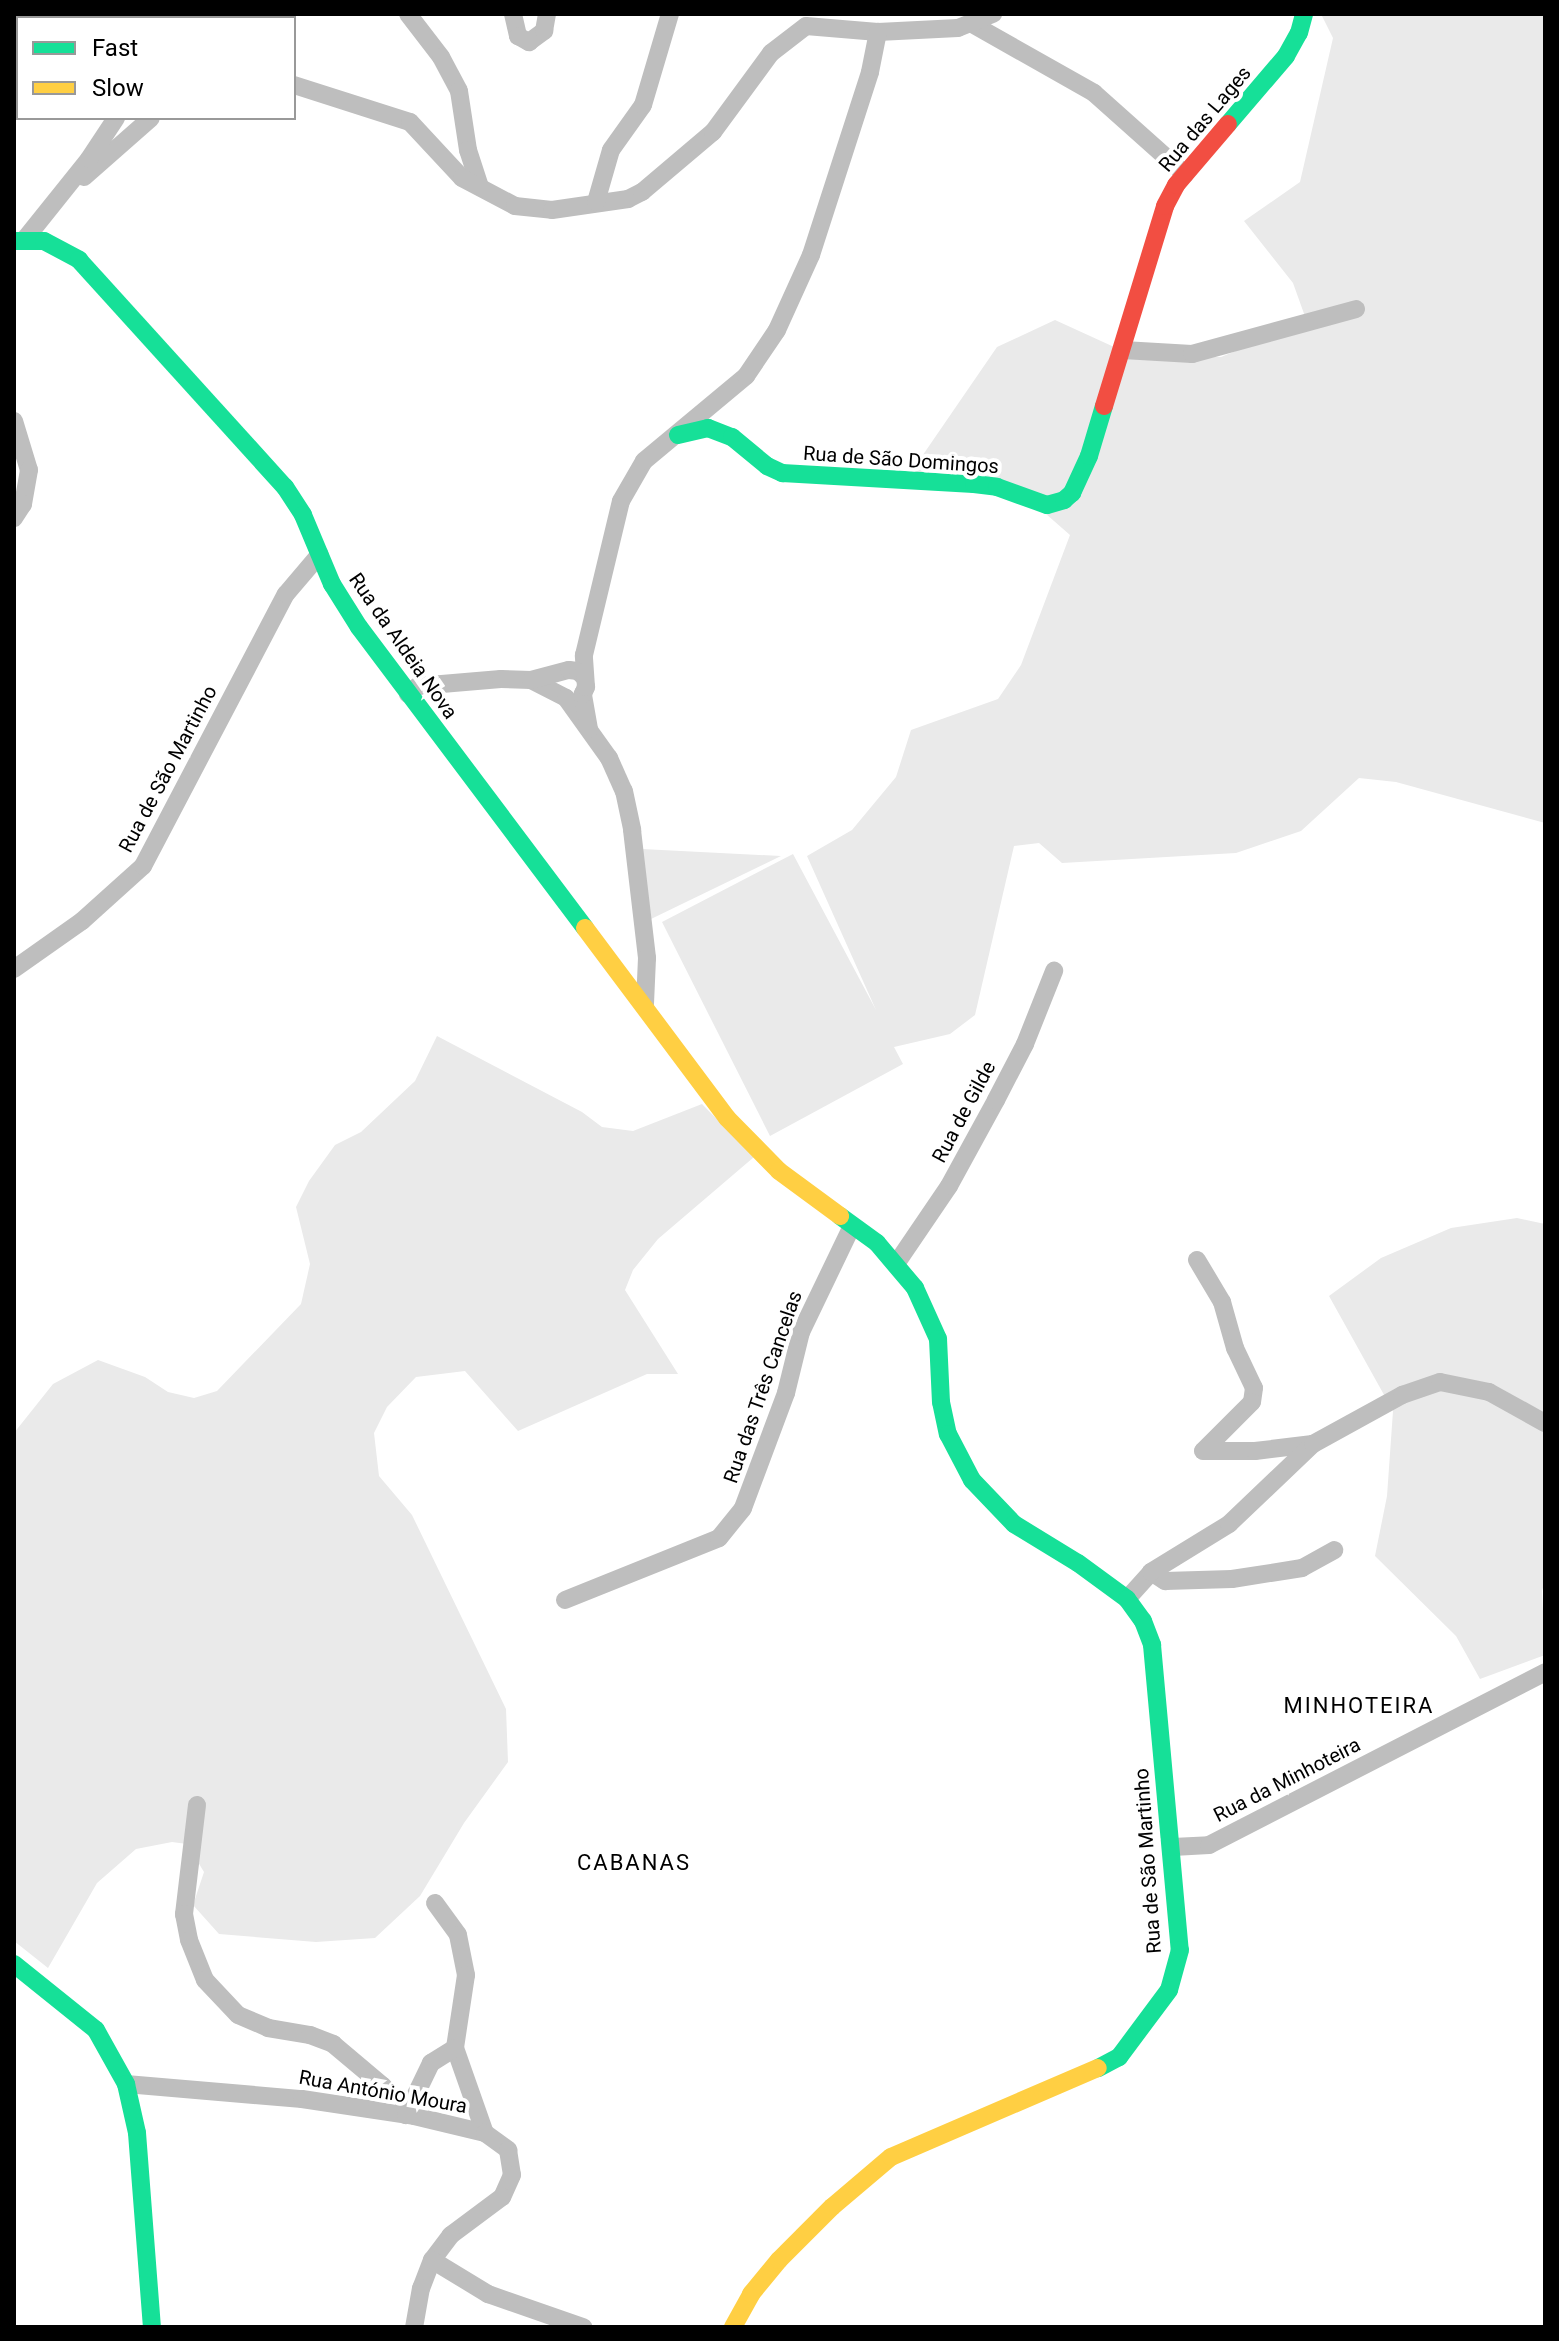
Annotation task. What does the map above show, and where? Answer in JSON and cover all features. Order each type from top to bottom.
[{"type":"street","points":[[408,14],[441,57],[459,91],[468,150],[480,187]]},
{"type":"street","points":[[521,14],[514,14],[518,36],[529,42],[544,31],[547,14]]},
{"type":"street","points":[[655,14],[658,47]]},
{"type":"street","points":[[596,202],[611,150],[643,105],[670,14]]},
{"type":"street","points":[[296,86],[410,122],[456,172],[480,187],[515,206],[552,210],[628,199],[660,178],[713,132],[771,53],[806,26],[878,32],[974,25],[993,14]]},
{"type":"street","name":"Rua das Lages","points":[[1123,350],[1154,235],[1165,206],[1185,174],[1286,56],[1304,14]]},
{"type":"street","points":[[974,25],[1094,93],[1185,174]]},
{"type":"street","points":[[645,1004],[647,958],[632,830],[624,791],[589,729],[573,680],[621,501],[644,461],[751,370],[795,295],[811,255],[870,72],[878,32]]},
{"type":"street","points":[[20,240],[59,196],[115,120]]},
{"type":"street","points":[[59,196],[149,120]]},
{"type":"street","name":"Rua da Aldeia Nova","points":[[20,240],[57,245],[79,260],[285,487],[342,601],[408,694],[645,1004],[727,1118],[779,1171],[852,1226]]},
{"type":"street","points":[[1123,350],[1192,354],[1356,309]]},
{"type":"street","name":"Rua de São Domingos","points":[[678,435],[708,428],[732,437],[767,466],[782,473],[974,484],[1054,504],[1072,493],[1081,476],[1123,350]]},
{"type":"street","points":[[14,421],[29,470],[23,504],[14,518]]},
{"type":"street","name":"Rua de São Martinho","points":[[14,969],[82,921],[143,866],[286,594],[320,554]]},
{"type":"street","points":[[408,694],[418,686],[573,680]]},
{"type":"street","name":"Rua de Gilde","points":[[896,1264],[949,1186],[996,1100],[1025,1044],[1054,971]]},
{"type":"street","name":"Rua de São Martinho","points":[[733,2327],[751,2294],[779,2260],[832,2207],[891,2157],[1080,2078],[1119,2057],[1169,1990],[1180,1950],[1173,1847],[1152,1645],[1143,1621],[1127,1599],[1078,1563],[1014,1524],[972,1480],[948,1434],[941,1402],[938,1339],[928,1312],[896,1264],[877,1243],[852,1226]]},
{"type":"street","name":"Rua das Três Cancelas","points":[[565,1600],[719,1538],[743,1508],[786,1393],[801,1332],[852,1226]]},
{"type":"street","points":[[1197,1260],[1222,1302],[1235,1348],[1254,1388],[1252,1402],[1203,1451],[1313,1444]]},
{"type":"street","points":[[1127,1599],[1151,1572],[1229,1524],[1313,1444],[1402,1395],[1440,1382],[1489,1392],[1545,1423]]},
{"type":"street","points":[[1151,1572],[1165,1581],[1232,1579],[1302,1568],[1334,1550]]},
{"type":"street","name":"Rua da Minhoteira","points":[[1173,1847],[1209,1845],[1545,1672]]},
{"type":"street","points":[[197,1805],[184,1914],[189,1940],[205,1980],[238,2015],[268,2028],[310,2035],[333,2044],[383,2086],[406,2115],[431,2063],[455,2048]]},
{"type":"street","points":[[435,1903],[458,1935],[466,1975],[455,2048],[485,2133]]},
{"type":"street","points":[[14,1964],[96,2030],[126,2084],[137,2133],[152,2327]]},
{"type":"street","name":"Rua António Moura","points":[[126,2084],[302,2099],[406,2115],[485,2133],[508,2150],[512,2175],[502,2197],[451,2235],[432,2260]]},
{"type":"street","points":[[414,2327],[421,2288],[432,2260],[488,2294],[583,2327]]},
{"type":"shaded area","points":[[1321,14],[1545,14],[1545,823],[1396,782],[1359,778],[1301,831],[1236,853],[1062,863],[1039,843],[1014,846],[975,1015],[950,1034],[894,1047],[903,1064],[770,1136],[662,922],[793,854],[876,1010],[807,856],[852,830],[896,777],[911,730],[998,699],[1021,665],[1070,535],[1030,500],[905,481],[997,347],[1055,320],[1136,357],[1221,357],[1307,322],[1293,283],[1244,221],[1300,182],[1333,38]]},
{"type":"shaded area","points":[[642,849],[781,856],[651,919]]},
{"type":"shaded area","points":[[437,1036],[582,1112],[602,1127],[633,1131],[702,1104],[754,1157],[658,1239],[633,1270],[625,1290],[678,1374],[647,1374],[518,1431],[465,1371],[416,1377],[387,1407],[374,1433],[379,1476],[412,1515],[506,1709],[508,1762],[464,1823],[420,1896],[375,1938],[316,1942],[219,1934],[193,1905],[204,1872],[187,1844],[172,1842],[136,1849],[97,1883],[48,1968],[14,1941],[14,1433],[53,1384],[98,1360],[145,1377],[168,1392],[194,1398],[217,1391],[301,1304],[310,1264],[296,1207],[309,1181],[335,1145],[361,1132],[415,1081]]},
{"type":"shaded area","points":[[1517,1218],[1545,1224],[1545,1581],[1542,1591],[1545,1655],[1480,1679],[1456,1636],[1375,1556],[1387,1496],[1393,1411],[1329,1296],[1381,1258],[1451,1228]]},
{"type":"traffic: fast","points":[[1228,124],[1286,56],[1299,33],[1304,14]]},
{"type":"traffic: fast","points":[[14,241],[44,241],[79,260],[285,487],[303,515],[332,584],[359,627],[585,928]]},
{"type":"traffic: fast","points":[[678,435],[708,428],[732,437],[767,466],[782,473],[974,484],[997,487],[1047,505],[1064,500],[1072,493],[1089,456],[1104,406]]},
{"type":"traffic: fast","points":[[840,1216],[877,1243],[915,1288],[938,1339],[941,1402],[948,1434],[972,1480],[1014,1524],[1078,1563],[1127,1599],[1143,1621],[1152,1645],[1180,1950],[1169,1990],[1119,2057],[1098,2068]]},
{"type":"traffic: fast","points":[[14,1964],[96,2030],[126,2084],[137,2133],[152,2327]]},
{"type":"traffic: slow","points":[[585,928],[727,1118],[779,1171],[840,1216]]},
{"type":"traffic: slow","points":[[733,2327],[751,2294],[779,2260],[832,2207],[891,2157],[1098,2068]]},
{"type":"traffic: jam","points":[[1104,406],[1165,206],[1176,185],[1228,124]]},
{"type":"district","name":"MINHOTEIRA","points":[[1359,1706]]},
{"type":"district","name":"CABANAS","points":[[634,1863]]}]
